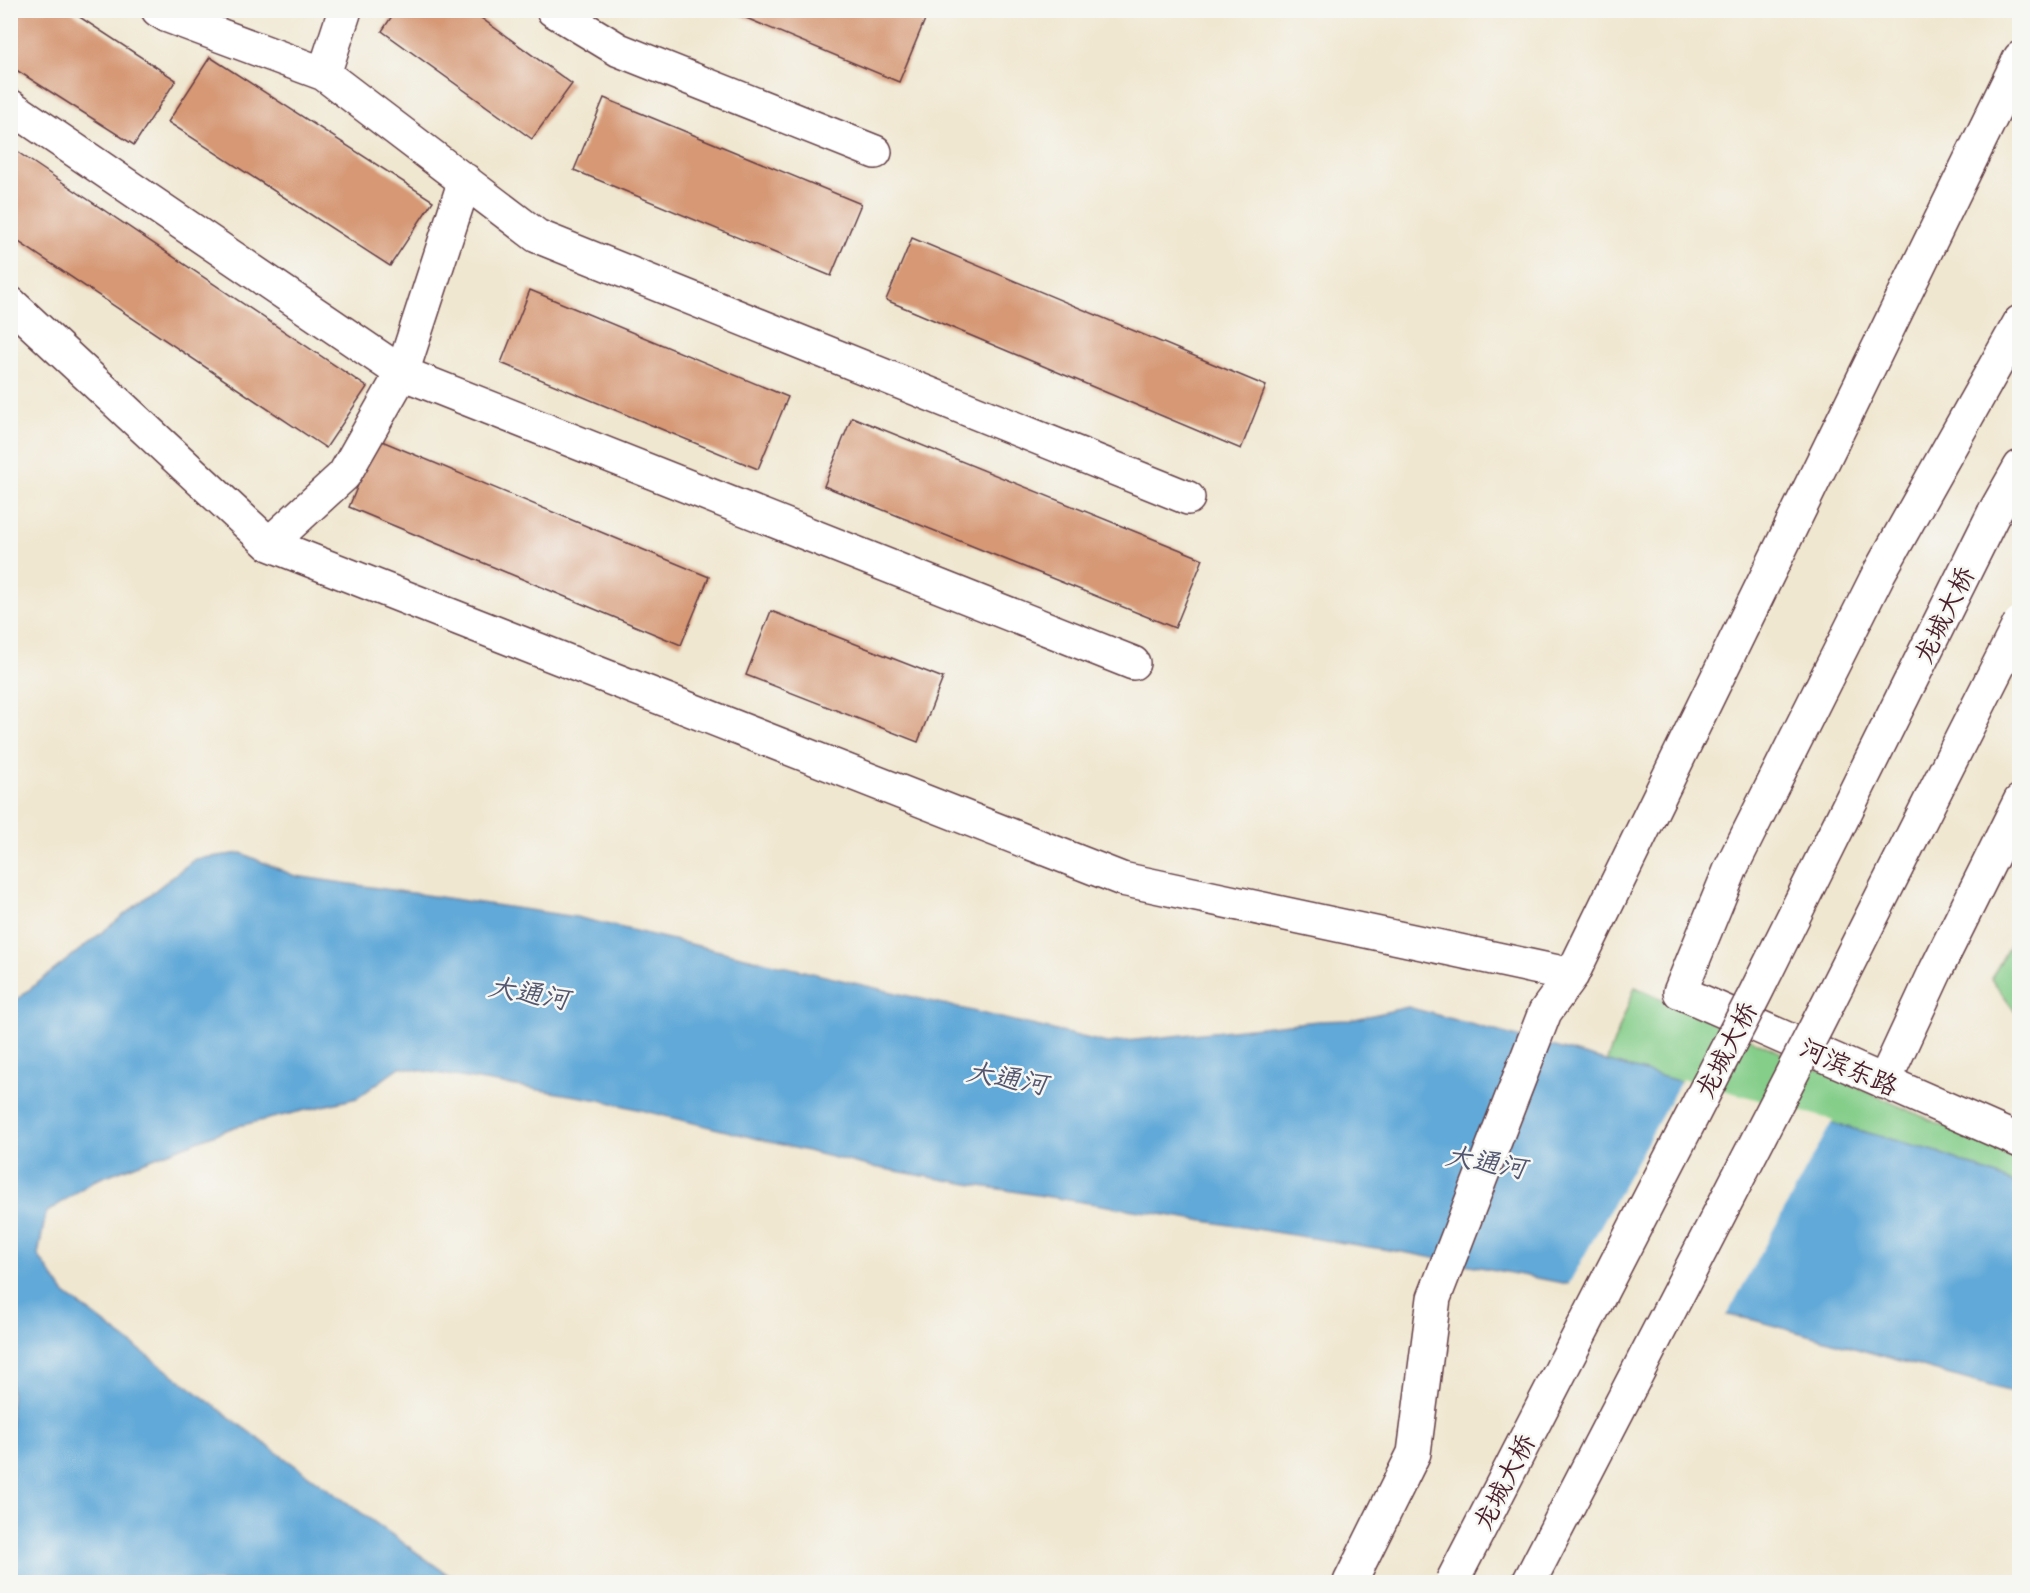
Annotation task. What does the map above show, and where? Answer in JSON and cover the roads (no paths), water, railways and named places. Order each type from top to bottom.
[{"type":"main road","points":[[158,10],[168,16],[324,74],[537,236],[1188,498]]},
{"type":"main road","points":[[324,74],[345,10]]},
{"type":"main road","points":[[553,10],[619,50],[875,152]]},
{"type":"main road","points":[[1350,1582],[1413,1453],[1434,1298],[1545,1012],[1572,975],[2019,58]]},
{"type":"main road","points":[[10,106],[402,373],[1133,663]]},
{"type":"main road","points":[[269,544],[344,475],[402,373],[465,180]]},
{"type":"main road","points":[[10,303],[269,544],[1122,879],[1572,975]]},
{"type":"main road","name":"河滨东路","points":[[2019,322],[1879,573],[1731,868],[1680,992],[1887,1075],[2019,1118]]},
{"type":"main road","name":"龙城大桥","points":[[1452,1582],[1755,994],[2019,467]]},
{"type":"main road","points":[[1528,1582],[1816,1027],[2019,623]]},
{"type":"main road","points":[[1887,1075],[2019,801]]},
{"type":"main road","name":"河滨东路","points":[[1887,1075],[2019,1141]]},
{"type":"water","name":"大通河","points":[[241,853],[295,876],[576,917],[1107,1043],[1318,1021],[1351,1020],[1408,1007],[1938,1152],[2019,1185],[2019,1394],[1754,1320],[1408,1253],[974,1185],[868,1166],[600,1100],[400,1067],[357,1098],[234,1127],[93,1181],[46,1213],[38,1255],[64,1293],[272,1449],[458,1582],[11,1582],[11,1004],[195,859]]}]
